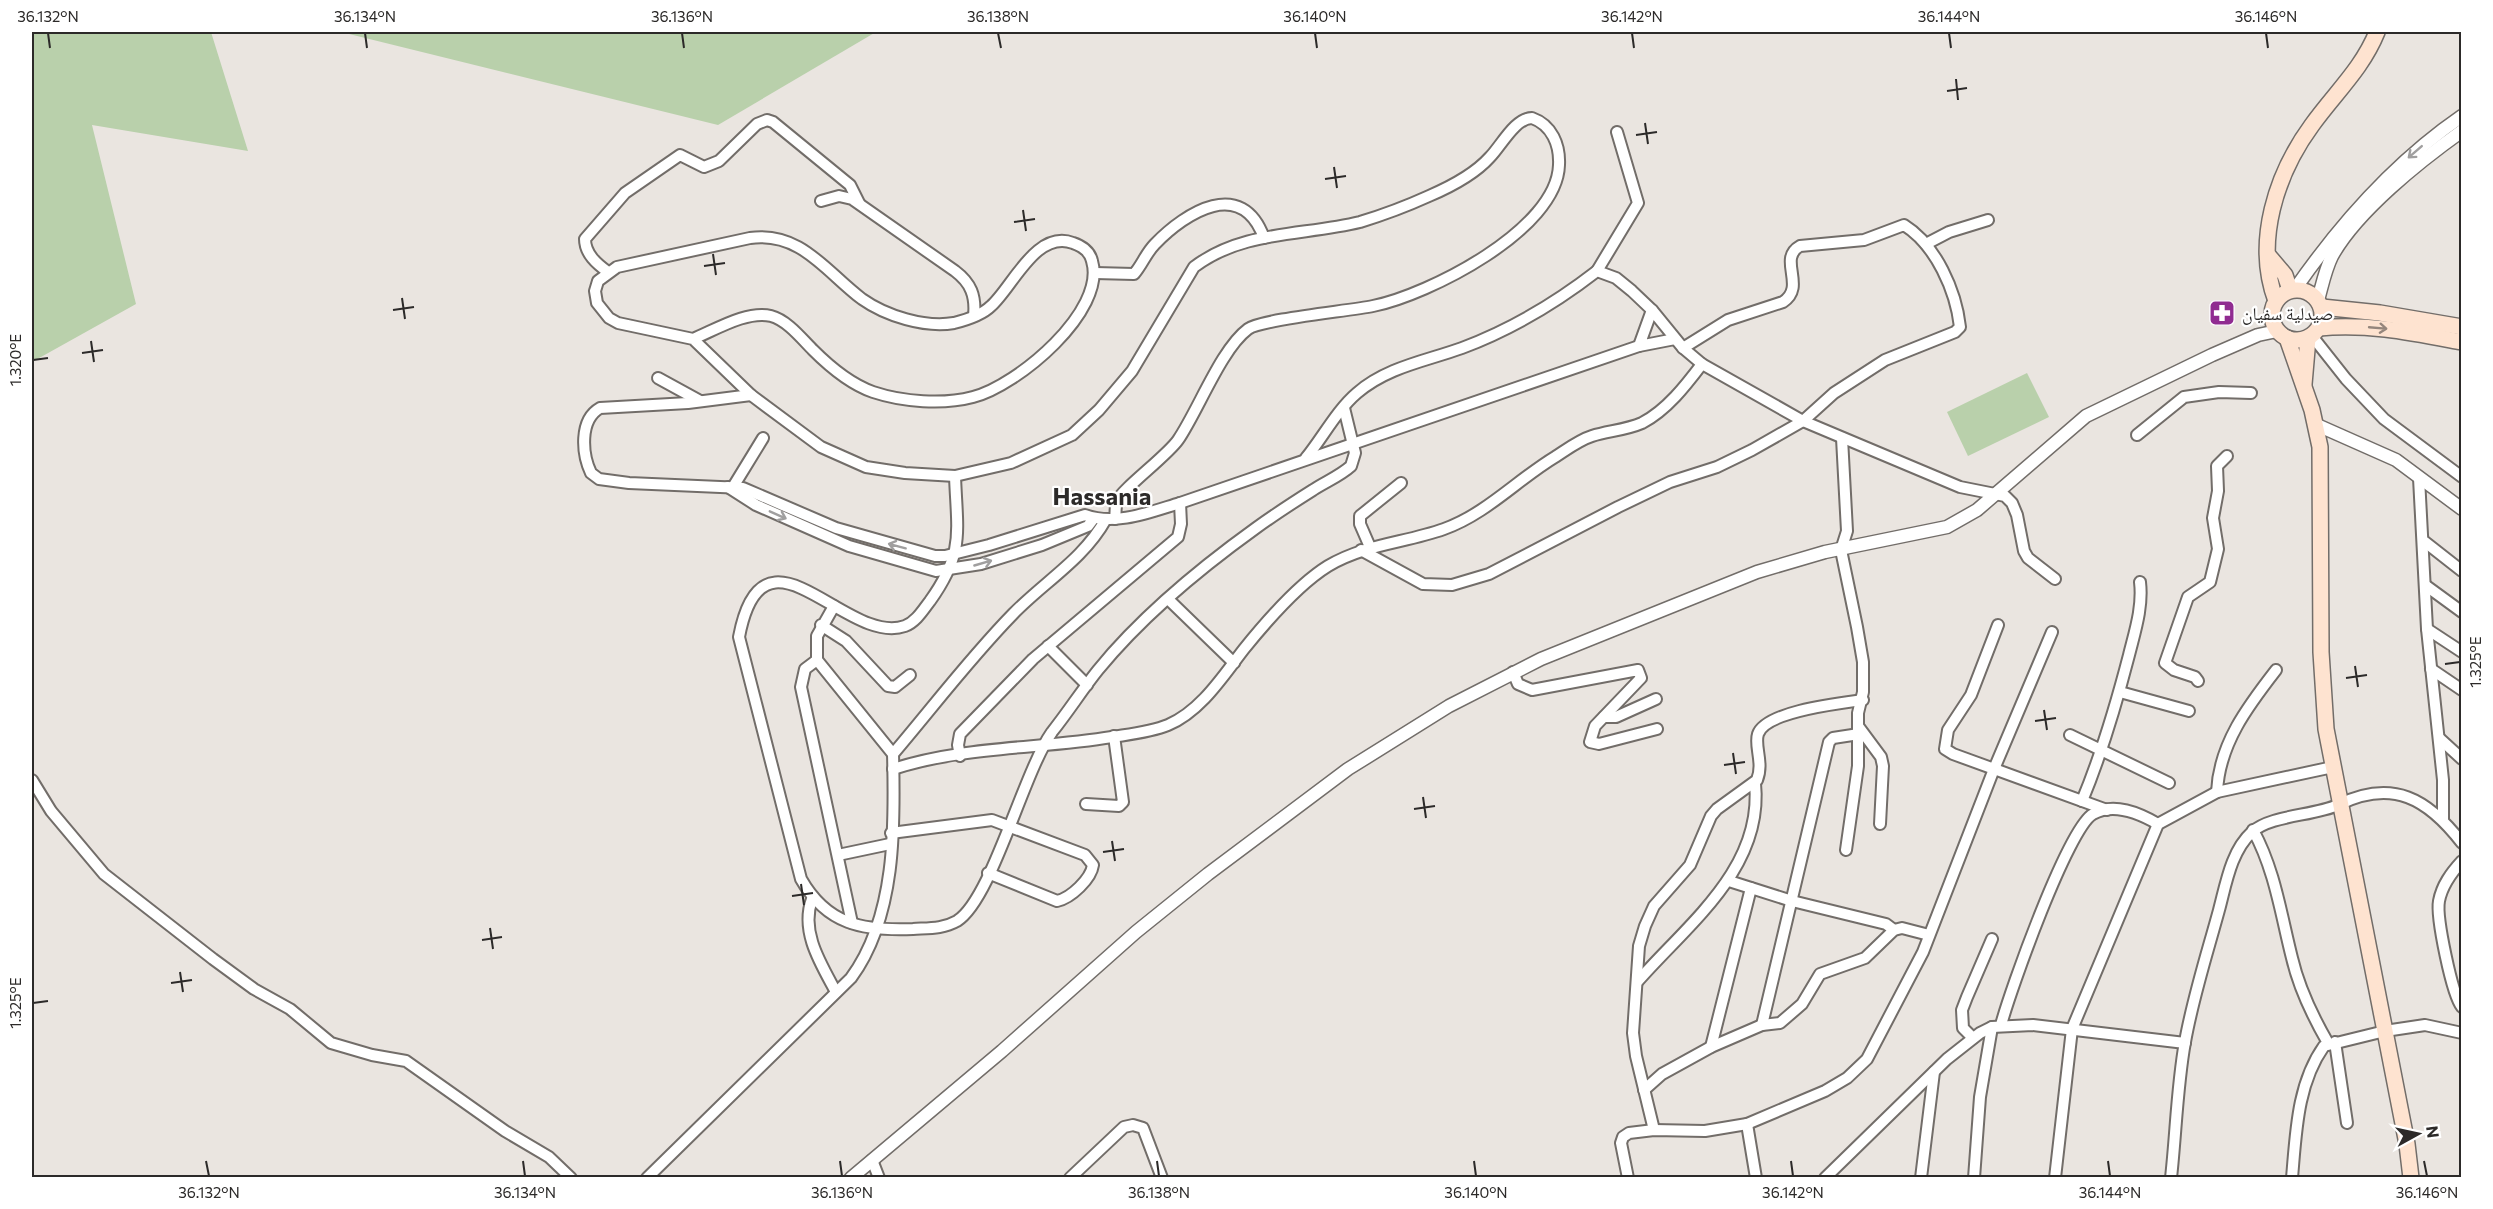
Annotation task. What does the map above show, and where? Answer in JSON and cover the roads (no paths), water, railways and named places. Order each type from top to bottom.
[{"type":"main road","points":[[2377,32],[2358,69],[2312,126],[2296,152],[2273,207],[2266,235],[2270,285],[2276,301],[2272,316],[2304,384],[2317,425],[2322,488],[2321,652],[2326,729],[2407,1144],[2410,1178]]},
{"type":"main road","points":[[2268,255],[2293,290]]},
{"type":"main road","points":[[2276,301],[2293,290],[2312,294],[2320,304],[2462,327]]},
{"type":"main road","points":[[2304,384],[2320,304]]},
{"type":"main road","points":[[2282,334],[2313,334],[2347,325],[2382,327],[2462,342]]},
{"type":"street","points":[[2293,290],[2371,194],[2410,156],[2462,116]]},
{"type":"street","points":[[693,339],[751,395],[821,447],[866,467],[881,471],[955,476],[1029,456],[1072,435],[1084,425],[1132,371],[1194,267],[1231,245],[1359,222],[1430,196],[1475,171],[1488,160],[1521,121],[1527,118],[1540,121],[1549,129],[1558,150],[1557,177],[1548,197],[1529,222],[1470,264],[1427,287],[1376,305],[1250,328],[1229,352],[1177,442],[1120,497],[1111,519],[1093,542],[1016,611],[976,653],[893,754]]},
{"type":"street","points":[[608,272],[593,259],[585,241],[625,193],[680,155],[704,167],[715,163],[764,121],[773,122],[850,185],[859,203]]},
{"type":"street","points":[[2320,304],[2328,265],[2341,244],[2401,180],[2462,131]]},
{"type":"street","points":[[1306,458],[1357,393],[1382,376],[1508,329],[1597,271],[1638,204],[1617,132]]},
{"type":"street","points":[[821,201],[839,196],[859,203],[965,278],[974,295],[974,316]]},
{"type":"street","points":[[1095,273],[1134,274],[1148,252],[1163,236],[1185,217],[1212,206],[1231,205],[1244,208],[1257,222],[1264,238]]},
{"type":"street","points":[[1926,244],[1949,232],[1988,220]]},
{"type":"street","points":[[751,395],[700,401],[608,406],[596,411],[586,426],[584,447],[587,465],[594,476],[612,481],[748,489],[870,539],[935,556],[956,553],[1084,515],[1111,519],[1180,503],[1639,346],[1679,343],[1728,320],[1784,302],[1791,297],[1795,286],[1789,256],[1792,250],[1800,246],[1864,240],[1904,225],[1926,244],[1949,288],[1959,320],[1958,330],[1885,360],[1834,393],[1803,421],[1752,450],[1717,467],[1670,482],[1569,531],[1490,574],[1452,585],[1423,584],[1365,548],[1360,516],[1401,483]]},
{"type":"street","points":[[770,236],[810,253],[862,299],[921,323],[938,324],[974,316],[997,301],[1015,274],[1036,252],[1053,243],[1064,241],[1079,245],[1090,256],[1095,273],[1088,298],[1064,332],[1047,351],[1014,378],[990,391],[964,399],[932,401],[890,397],[851,383],[802,338],[779,319],[770,315],[739,320],[693,339],[632,328],[609,318],[597,303],[595,291],[598,281],[608,272],[628,264],[704,250],[750,238],[770,236]]},
{"type":"street","points":[[1597,271],[1616,278],[1652,310],[1679,343],[1702,364],[1803,421],[1960,487],[2005,496],[2012,503],[2028,558],[2055,579]]},
{"type":"street","points":[[1639,346],[1652,310]]},
{"type":"street","points":[[851,1178],[1136,932],[1256,837],[1348,769],[1449,706],[1513,672],[1757,572],[1802,558],[1947,527],[1977,510],[2086,416],[2258,335],[2282,334]]},
{"type":"street","points":[[2313,334],[2346,379],[2384,419],[2462,477]]},
{"type":"street","points":[[893,769],[911,763],[1114,736],[1158,728],[1180,718],[1217,684],[1287,602],[1318,573],[1365,548],[1412,539],[1465,520],[1485,509],[1540,466],[1590,437],[1641,423],[1658,412],[1677,394],[1702,364]]},
{"type":"street","points":[[658,378],[700,401]]},
{"type":"street","points":[[2137,435],[2184,397],[2219,392],[2251,393]]},
{"type":"street","points":[[955,476],[956,553],[950,571],[920,614],[907,626],[896,628],[872,624],[796,585],[776,582],[748,602],[739,637],[791,848],[801,879],[812,899],[822,908],[852,923],[878,930],[939,928],[950,925],[964,915],[988,873],[1042,747],[1087,685],[1168,598],[1257,528],[1348,468],[1354,458],[1344,408]]},
{"type":"street","points":[[2317,425],[2396,460],[2462,509]]},
{"type":"street","points":[[1837,436],[1847,531],[1840,550],[1863,662],[1863,700],[1858,713],[1858,766],[1846,850]]},
{"type":"street","points":[[730,487],[763,438]]},
{"type":"street","points":[[2198,681],[2195,677],[2174,670],[2165,663],[2188,597],[2210,582],[2217,549],[2212,518],[2218,491],[2217,466],[2227,456]]},
{"type":"street","points":[[2419,478],[2425,542],[2427,630],[2439,738],[2443,819]]},
{"type":"street","points":[[730,487],[756,506],[808,529],[866,551],[926,569],[950,571],[1042,545],[1088,526],[1094,518]]},
{"type":"street","points":[[960,756],[958,739],[965,728],[1048,646],[1178,537],[1181,524],[1180,503]]},
{"type":"street","points":[[808,529],[813,517]]},
{"type":"street","points":[[866,551],[870,539]]},
{"type":"street","points":[[2425,542],[2462,571]]},
{"type":"street","points":[[2082,801],[2103,751],[2120,692],[2141,604],[2140,582]]},
{"type":"street","points":[[2425,585],[2462,612]]},
{"type":"street","points":[[1168,598],[1234,663]]},
{"type":"street","points":[[647,1178],[836,992],[860,966],[878,930],[885,906],[891,833],[893,754],[817,660],[817,636],[821,625],[834,606]]},
{"type":"street","points":[[821,625],[846,641],[888,686],[895,687],[910,675]]},
{"type":"street","points":[[1998,625],[1971,695],[1952,721],[1944,743],[1948,752],[2107,810],[2130,811],[2158,824]]},
{"type":"street","points":[[2427,630],[2462,652]]},
{"type":"street","points":[[1628,1178],[1621,1143],[1623,1137],[1629,1133],[1654,1130],[1705,1131],[1747,1124],[1825,1091],[1857,1070],[1867,1059],[1923,952],[1994,769],[2052,632]]},
{"type":"street","points":[[1048,646],[1087,685]]},
{"type":"street","points":[[817,660],[805,669],[801,687],[852,923]]},
{"type":"street","points":[[2431,669],[2462,690]]},
{"type":"street","points":[[2217,792],[2223,760],[2241,715],[2276,670]]},
{"type":"street","points":[[1513,672],[1518,684],[1532,690],[1639,671],[1641,678],[1593,729],[1589,737],[1591,744],[1657,729]]},
{"type":"street","points":[[2120,692],[2189,711]]},
{"type":"street","points":[[1604,717],[1616,717],[1656,699]]},
{"type":"street","points":[[1638,981],[1729,881],[1740,859],[1754,818],[1755,783],[1760,773],[1758,737],[1761,729],[1776,718],[1863,700]]},
{"type":"street","points":[[1858,730],[1881,757],[1883,766],[1880,824]]},
{"type":"street","points":[[1762,1025],[1829,742],[1833,738],[1858,730]]},
{"type":"street","points":[[2070,735],[2169,783]]},
{"type":"street","points":[[1086,804],[1119,806],[1123,802],[1114,736]]},
{"type":"street","points":[[2439,738],[2462,759]]},
{"type":"street","points":[[2055,1178],[2072,1029],[2158,824],[2217,792],[2333,767]]},
{"type":"street","points":[[32,780],[51,811],[104,874],[213,959],[254,988],[290,1009],[331,1043],[372,1055],[406,1061],[505,1131],[549,1156],[571,1178]]},
{"type":"street","points":[[1654,1130],[1634,1033],[1639,946],[1649,914],[1690,865],[1716,809],[1755,783]]},
{"type":"street","points":[[2171,1178],[2185,1043],[2198,985],[2234,858],[2243,841],[2253,830],[2357,797],[2392,793],[2419,801],[2443,819],[2462,843]]},
{"type":"street","points":[[1974,1178],[1980,1097],[1996,1026],[2068,847],[2091,815],[2107,810]]},
{"type":"street","points":[[891,833],[992,820],[1088,857],[1093,862],[1092,870],[1078,887],[1057,901],[988,873]]},
{"type":"street","points":[[2253,830],[2273,880],[2297,974],[2314,1018],[2331,1043],[2347,1124]]},
{"type":"street","points":[[838,855],[890,844]]},
{"type":"street","points":[[2462,861],[2447,879],[2438,904],[2454,992],[2462,1007]]},
{"type":"street","points":[[1729,881],[1792,901],[1874,921],[1894,930]]},
{"type":"street","points":[[1711,1047],[1751,888]]},
{"type":"street","points":[[812,899],[808,913],[810,936],[836,992]]},
{"type":"street","points":[[1644,1090],[1662,1074],[1711,1047],[1762,1025],[1782,1022],[1802,1004],[1820,974],[1865,958],[1894,930],[1902,928],[1929,935]]},
{"type":"street","points":[[1973,1038],[1963,1028],[1962,1010],[1992,939]]},
{"type":"street","points":[[2292,1178],[2299,1108],[2304,1087],[2317,1057],[2331,1043],[2424,1025],[2462,1033]]},
{"type":"street","points":[[1825,1178],[1934,1072],[1973,1038],[1996,1026],[2072,1029],[2185,1043]]},
{"type":"street","points":[[1921,1178],[1934,1072]]},
{"type":"street","points":[[1747,1124],[1756,1178]]},
{"type":"street","points":[[1070,1178],[1124,1127],[1133,1125],[1143,1128],[1162,1178]]},
{"type":"street","points":[[872,1160],[879,1178]]},
{"type":"place","name":"صيدلية سفيان","points":[[2222,313]]},
{"type":"district","name":"Hassania","points":[[1102,495]]}]
